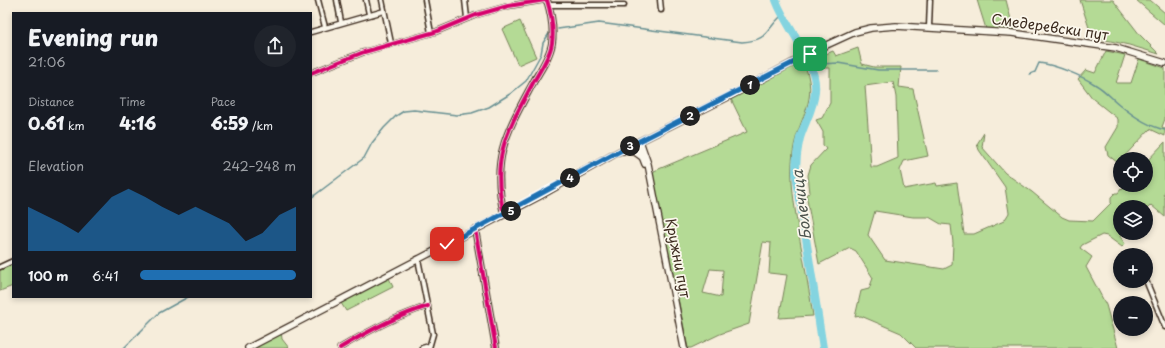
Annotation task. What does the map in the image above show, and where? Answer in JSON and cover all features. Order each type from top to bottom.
[{"type":"main road","name":"Смедеревски пут","points":[[248,348],[504,214],[620,151],[839,38],[863,30],[889,26],[994,31],[1053,38],[1116,48],[1165,64]]},
{"type":"main road","points":[[620,151],[635,152],[644,155],[646,143],[651,135]]},
{"type":"main road","name":"Кружни пут","points":[[638,142],[644,155],[648,172],[684,348]]},
{"type":"street","points":[[318,0],[325,27]]},
{"type":"street","points":[[337,0],[341,22]]},
{"type":"street","points":[[366,0],[369,14]]},
{"type":"street","points":[[382,0],[391,43]]},
{"type":"street","points":[[425,0],[431,33]]},
{"type":"street","points":[[465,0],[467,18]]},
{"type":"street","points":[[660,0],[661,10]]},
{"type":"street","points":[[929,27],[930,0]]},
{"type":"street","points":[[504,214],[499,183],[501,155],[511,125],[550,49],[553,35],[547,2]]},
{"type":"street","points":[[312,73],[354,55],[391,43],[431,33],[467,18],[508,6],[547,2],[624,5]]},
{"type":"street","points":[[312,32],[341,22],[384,11]]},
{"type":"street","points":[[474,229],[496,348]]},
{"type":"street","points":[[418,259],[433,334],[429,347],[422,348]]},
{"type":"street","points":[[0,267],[12,261]]},
{"type":"street","points":[[1149,288],[1164,323]]},
{"type":"street","points":[[340,348],[406,313],[428,306]]},
{"type":"green space","points":[[977,0],[1006,0],[1014,31],[986,29]]},
{"type":"green space","points":[[1080,0],[1113,0],[1140,35],[1159,54],[1129,45],[1092,37]]},
{"type":"green space","points":[[1136,0],[1150,0],[1165,13],[1165,25]]},
{"type":"green space","points":[[520,21],[536,57],[518,65],[502,29]]},
{"type":"green space","points":[[858,48],[862,64],[874,67],[901,67],[899,87],[913,89],[928,156],[904,161],[900,170],[904,189],[936,183],[937,186],[957,183],[964,234],[974,234],[1004,221],[1009,213],[1005,187],[979,150],[977,144],[984,133],[982,147],[1005,173],[1032,192],[1062,217],[1069,220],[1093,221],[1111,203],[1111,197],[1115,193],[1153,192],[1153,155],[1165,142],[1165,192],[1163,195],[1165,197],[1165,217],[1153,207],[1153,200],[1113,200],[1113,240],[1122,240],[1125,244],[1122,247],[1107,236],[1102,235],[1082,245],[1080,248],[1092,257],[1086,267],[1106,305],[1113,330],[1113,336],[1115,336],[1118,348],[916,348],[901,333],[861,316],[855,317],[861,291],[869,289],[873,278],[856,251],[850,248],[819,264],[806,194],[810,193],[808,175],[811,165],[826,149],[823,145],[823,132],[816,120],[822,118],[830,103],[830,68],[824,68],[821,56],[833,51],[836,56]],"holes":[[[893,82],[896,97],[898,158],[877,167],[871,167],[865,86]],[[875,211],[913,217],[929,217],[941,224],[951,225],[953,243],[952,265],[944,269],[885,260],[868,235]]]},
{"type":"green space","points":[[1106,51],[1125,55],[1116,83],[1131,83],[1139,59],[1165,68],[1165,119],[1162,127],[1165,129],[1165,136],[1150,129],[1128,152],[1113,152],[1113,159],[1108,155],[1106,147],[1118,127],[1118,119],[1093,99],[1078,79],[1086,70],[1095,73]]},
{"type":"green space","points":[[803,61],[810,87],[807,108],[799,128],[793,152],[792,183],[794,204],[813,316],[779,318],[787,275],[769,273],[771,243],[763,242],[749,324],[720,334],[691,348],[688,348],[653,175],[654,171],[747,132],[731,99]],"holes":[[[710,269],[723,270],[721,297],[703,293]]]},
{"type":"green space","points":[[12,259],[12,286],[0,291],[0,266]]},
{"type":"green space","points":[[389,278],[393,287],[346,311],[341,303]]},
{"type":"green space","points":[[281,331],[282,339],[289,348],[248,348]]},
{"type":"waterway","name":"Болечица","points":[[776,0],[807,57],[815,80],[813,103],[799,142],[796,174],[823,348]]},
{"type":"waterway","points":[[558,29],[599,23],[742,42],[751,41],[762,37],[781,16]]},
{"type":"waterway","points":[[312,197],[364,158],[372,143],[384,128],[396,116],[404,111],[414,110],[457,115],[472,113],[489,107],[510,94],[526,81],[541,54],[543,43],[550,32]]},
{"type":"waterway","points":[[821,64],[838,63],[878,70],[936,70]]},
{"type":"waterway","points":[[1030,74],[1035,72],[1039,63],[1069,71],[1099,87],[1135,117],[1165,130]]},
{"type":"waterway","name":"Болечица","points":[[810,66],[814,65]]},
{"type":"waterway","points":[[124,348],[159,313],[186,298]]},
{"type":"cycle path","points":[[312,73],[364,52],[435,32],[476,15],[508,6],[545,0]]},
{"type":"cycle path","points":[[504,214],[500,194],[500,160],[504,144],[516,114],[545,62],[551,48],[553,38],[551,16],[547,0]]},
{"type":"cycle path","points":[[475,229],[496,348]]},
{"type":"cycle path","points":[[340,348],[382,324],[428,306]]},
{"type":"route","points":[[447,244],[538,197],[620,151],[701,111],[810,54]]}]
